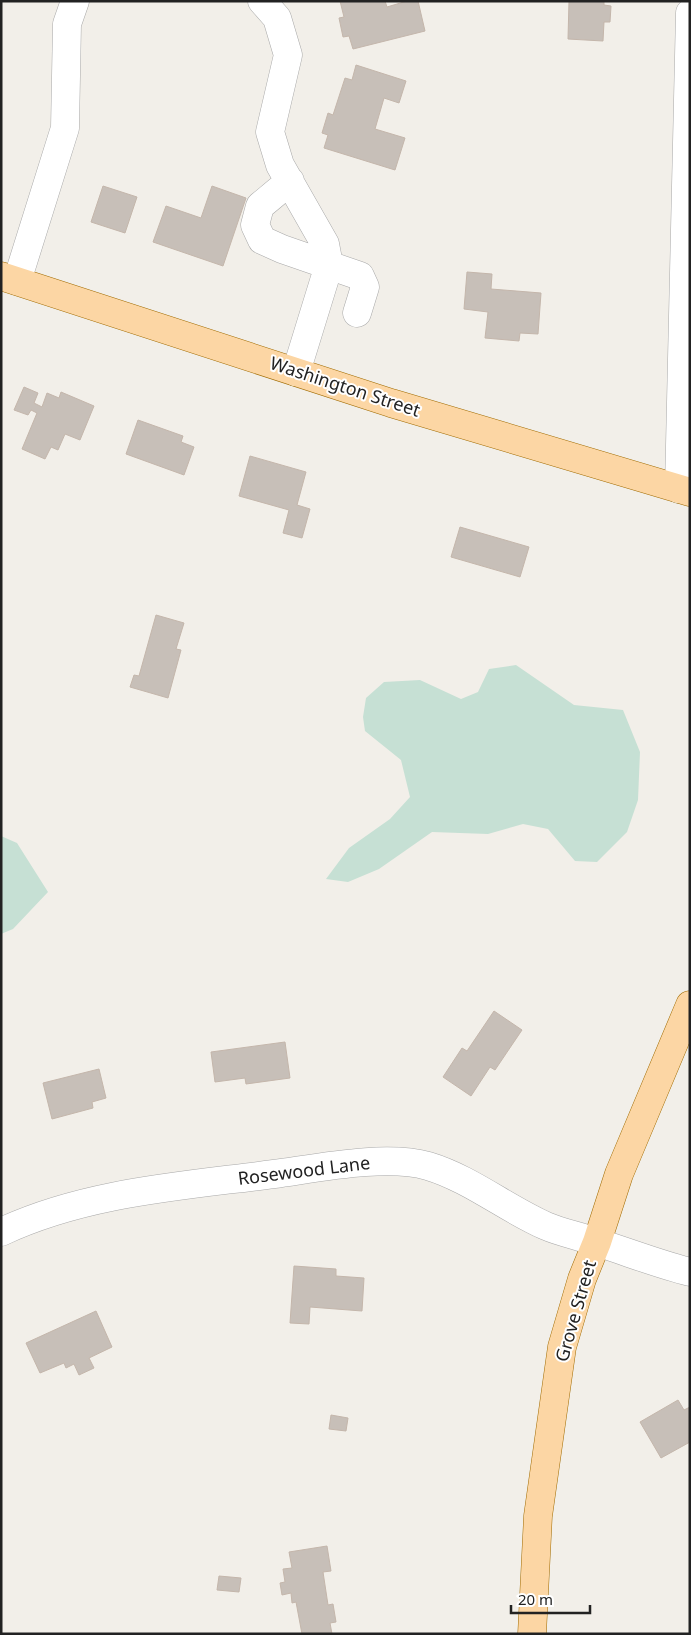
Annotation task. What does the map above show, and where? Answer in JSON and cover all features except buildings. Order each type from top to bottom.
[{"type":"main road","name":"Washington Street","points":[[9,279],[391,403],[685,491]]},
{"type":"main road","name":"Grove Street","points":[[532,1634],[538,1516],[562,1347],[582,1279],[597,1242],[619,1174],[690,1006]]},
{"type":"street","points":[[9,279],[65,128],[67,24],[75,1]]},
{"type":"street","points":[[262,1],[277,18],[288,55],[270,132],[280,165],[325,244],[328,266],[296,372]]},
{"type":"street","points":[[685,491],[690,13]]},
{"type":"street","points":[[290,181],[260,206],[254,225],[262,240],[328,266],[360,276],[365,287],[357,313]]},
{"type":"street","name":"Rosewood Lane","points":[[1,1232],[52,1212],[138,1192],[346,1164],[400,1162],[426,1166],[453,1175],[514,1211],[548,1227],[690,1272]]},
{"type":"green space","points":[[516,665],[574,705],[623,710],[640,752],[638,800],[627,832],[597,862],[575,861],[548,829],[523,824],[488,834],[432,832],[379,869],[348,882],[326,879],[349,848],[390,819],[410,797],[401,760],[365,731],[363,717],[366,698],[384,682],[420,680],[461,699],[478,692],[489,669]]},
{"type":"green space","points":[[1,836],[17,843],[48,892],[13,929],[1,934]]}]
